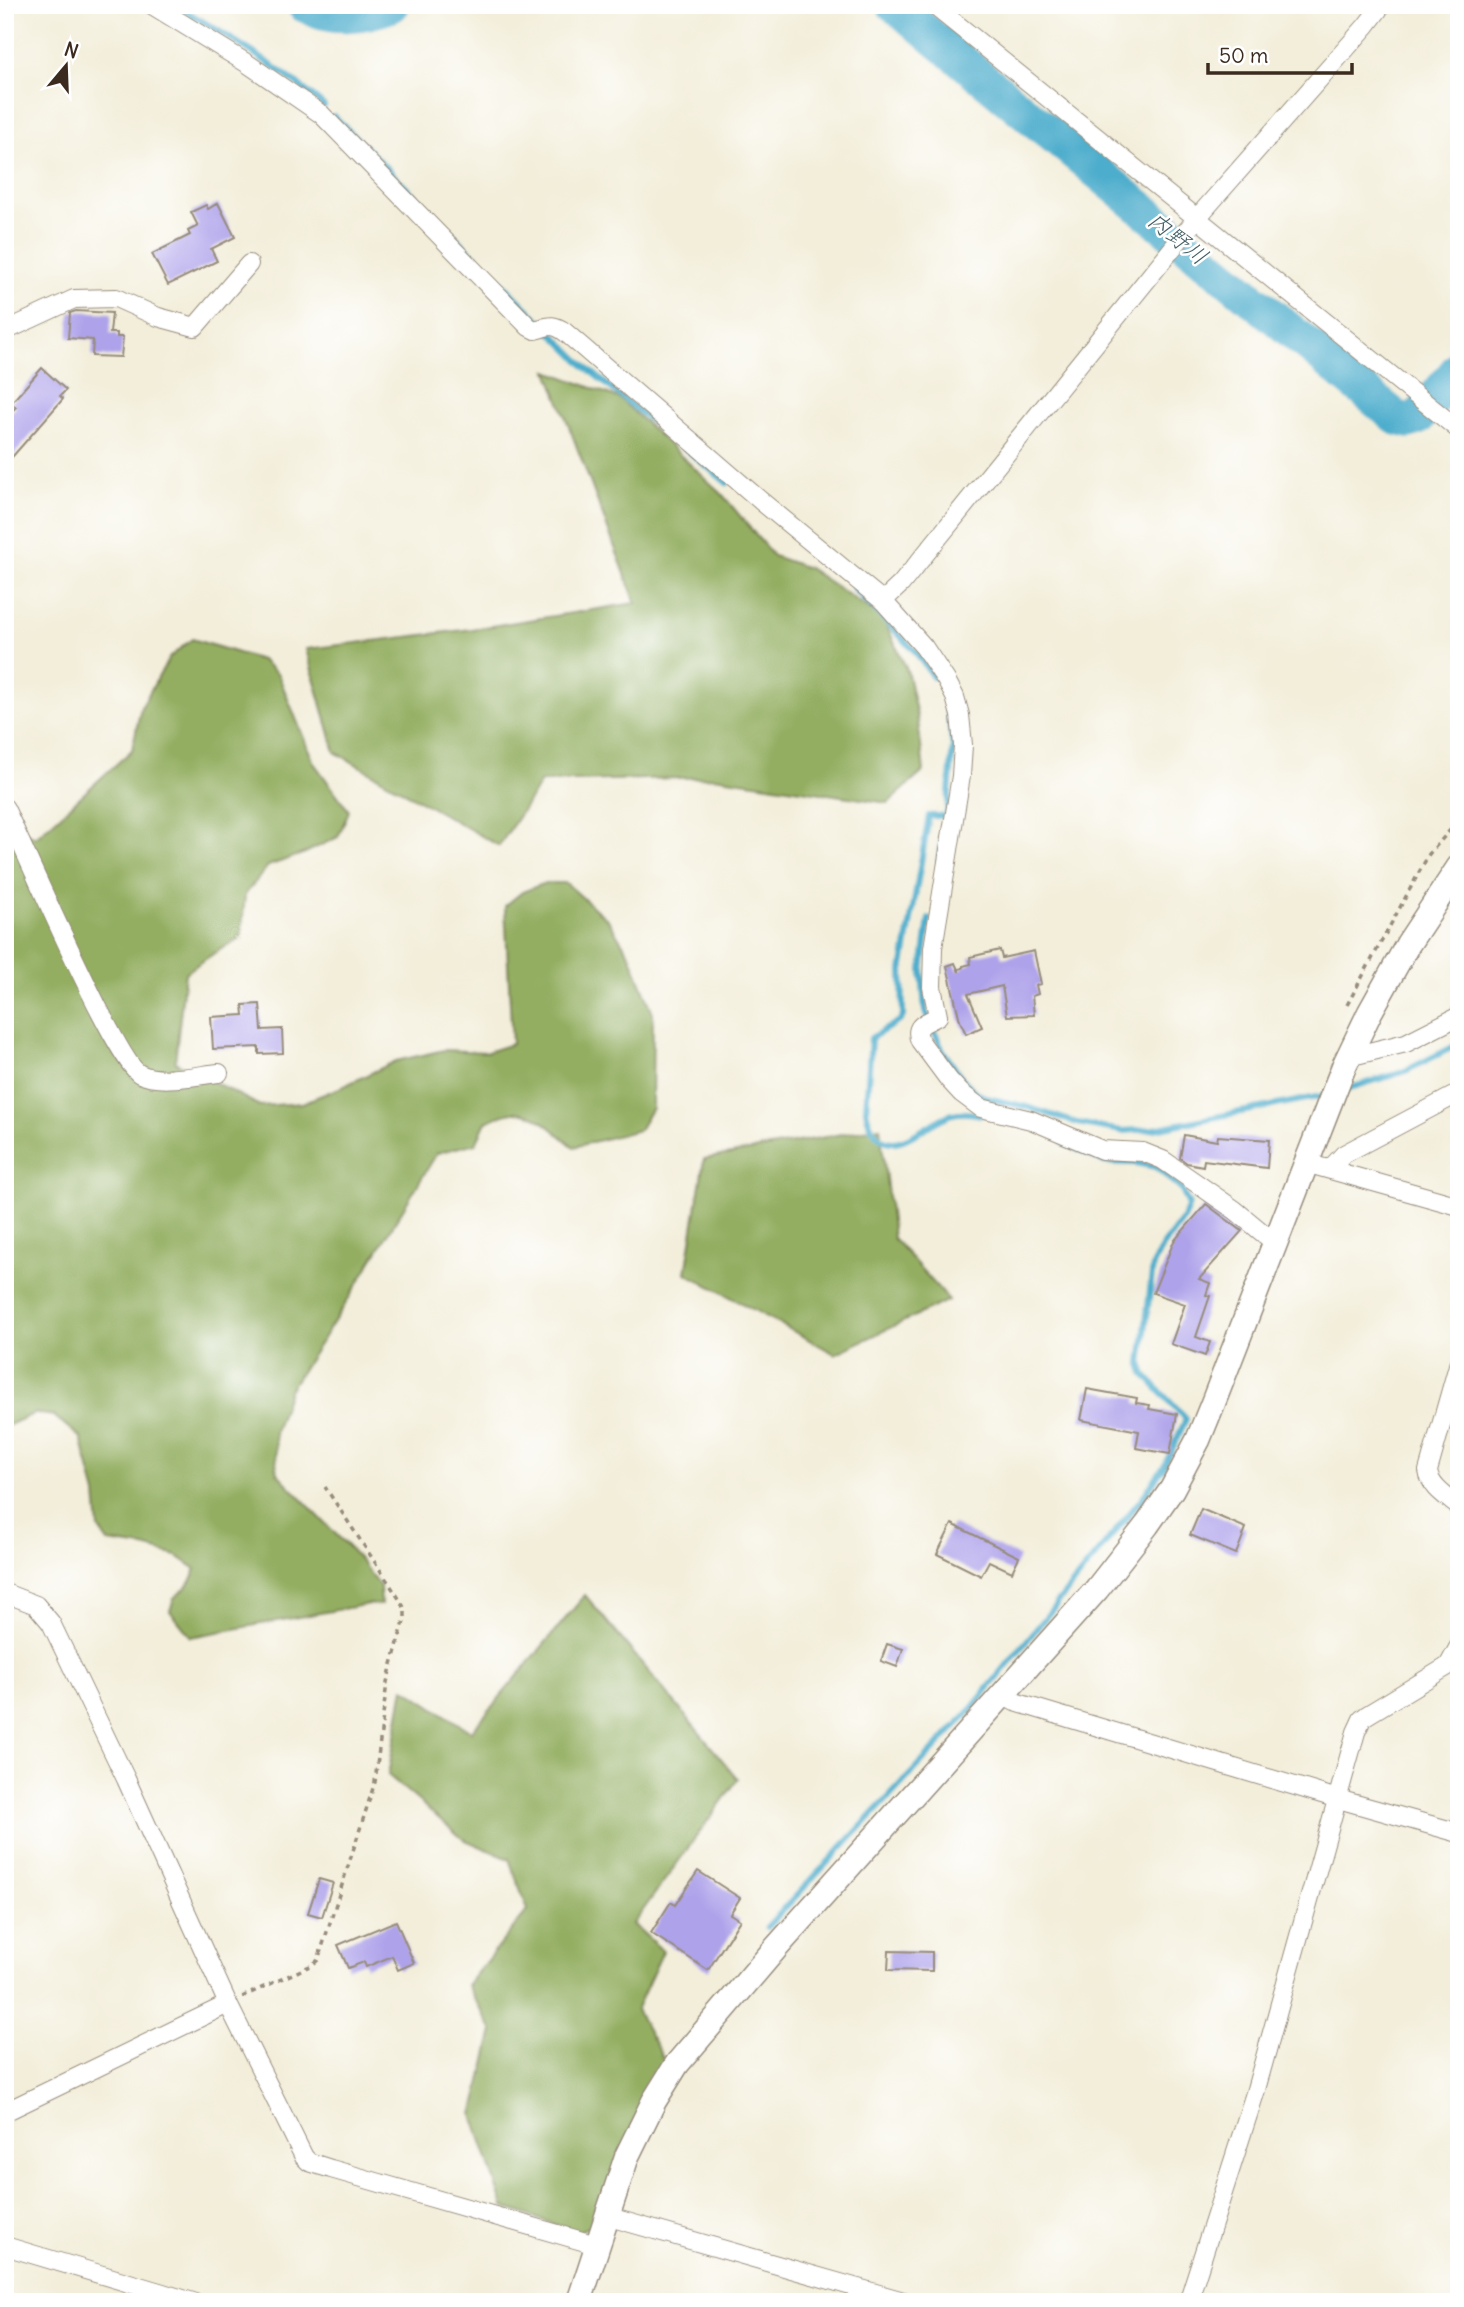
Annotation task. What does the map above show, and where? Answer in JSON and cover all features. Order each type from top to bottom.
[{"type":"street","points":[[152,5],[248,64],[321,114],[530,327],[536,330],[549,325],[557,326],[761,501],[883,601],[923,647],[946,680],[956,696],[960,715],[963,746],[961,776],[933,948],[932,986],[938,1016],[924,1022],[918,1036],[930,1058],[955,1087],[981,1108],[1031,1120],[1102,1150],[1143,1152],[1157,1157],[1234,1210],[1275,1243]]},
{"type":"street","points":[[933,5],[1459,430]]},
{"type":"street","points":[[883,601],[909,573],[1197,218],[1382,5]]},
{"type":"street","points":[[5,331],[74,299],[116,298],[158,317],[195,327],[250,264]]},
{"type":"street","points":[[5,808],[88,987],[134,1070],[148,1077],[173,1078],[219,1073]]},
{"type":"street","points":[[579,2302],[626,2156],[654,2101],[677,2064],[775,1949],[1097,1589],[1172,1489],[1198,1440],[1275,1243],[1318,1166],[1348,1057],[1408,944],[1459,867]]},
{"type":"street","points":[[1348,1057],[1406,1043],[1459,1016]]},
{"type":"street","points":[[1318,1166],[1459,1093]]},
{"type":"street","points":[[1318,1166],[1459,1206]]},
{"type":"street","points":[[1459,1362],[1428,1471],[1434,1486],[1459,1507]]},
{"type":"street","points":[[5,1593],[36,1605],[51,1623],[228,2004],[299,2149],[309,2162],[596,2245]]},
{"type":"street","points":[[1188,2302],[1255,2093],[1356,1732],[1362,1719],[1448,1666],[1459,1646]]},
{"type":"street","points":[[1003,1695],[1015,1702],[1459,1833]]},
{"type":"street","points":[[5,2112],[228,2004]]},
{"type":"street","points":[[606,2216],[907,2302]]},
{"type":"street","points":[[5,2246],[193,2302]]},
{"type":"path","points":[[228,2004],[318,1960],[375,1782],[387,1682],[403,1627],[405,1609],[325,1488]]},
{"type":"green space","points":[[548,371],[619,398],[722,494],[773,556],[808,568],[883,618],[907,670],[918,721],[924,771],[888,803],[714,777],[541,782],[499,846],[335,752],[306,649],[472,629],[636,603]]},
{"type":"green space","points":[[192,639],[261,660],[278,674],[314,763],[349,811],[338,837],[305,853],[268,866],[245,895],[241,938],[185,973],[175,1062],[260,1106],[302,1103],[396,1061],[444,1050],[487,1052],[512,1044],[505,906],[522,892],[545,883],[566,883],[608,920],[630,955],[653,1013],[652,1108],[639,1130],[574,1147],[538,1119],[521,1112],[512,1112],[486,1122],[476,1143],[437,1153],[343,1308],[289,1390],[275,1432],[277,1473],[353,1552],[380,1586],[381,1605],[369,1604],[191,1637],[170,1611],[174,1598],[188,1586],[196,1569],[177,1556],[144,1547],[108,1542],[99,1529],[96,1494],[81,1438],[54,1416],[35,1413],[5,1427],[5,804],[21,831],[36,837],[132,750],[141,707],[170,657]]},
{"type":"green space","points":[[880,1127],[893,1238],[949,1300],[835,1354],[686,1273],[704,1159]]},
{"type":"green space","points":[[585,1595],[738,1779],[633,1924],[663,1951],[636,2010],[667,2065],[601,2223],[576,2232],[504,2207],[473,2115],[493,2031],[467,1985],[528,1910],[509,1859],[463,1839],[388,1775],[404,1688],[471,1732]]},
{"type":"building","points":[[218,203],[235,237],[211,249],[217,261],[168,285],[152,254],[190,235],[188,231],[198,226],[191,212],[206,205],[208,209]]},
{"type":"building","points":[[70,313],[112,313],[110,333],[123,337],[121,357],[92,356],[93,340],[68,338]]},
{"type":"building","points":[[42,368],[66,390],[60,396],[63,399],[5,465],[5,418],[16,407],[11,403]]},
{"type":"building","points":[[1000,950],[1002,958],[1034,951],[1041,984],[1036,985],[1038,994],[1032,996],[1034,1015],[1007,1016],[1002,986],[968,994],[982,1027],[966,1034],[960,1021],[947,966],[955,963],[959,972],[963,966],[971,964],[970,957]]},
{"type":"building","points":[[260,1004],[262,1030],[282,1029],[283,1053],[259,1054],[259,1047],[213,1049],[211,1017],[244,1015],[243,1005]]},
{"type":"building","points":[[1184,1135],[1217,1141],[1218,1136],[1269,1140],[1267,1168],[1204,1160],[1203,1166],[1187,1163],[1180,1158]]},
{"type":"building","points":[[1206,1204],[1242,1231],[1199,1279],[1210,1283],[1206,1295],[1210,1296],[1196,1337],[1210,1342],[1205,1356],[1171,1344],[1185,1304],[1153,1293],[1174,1241]]},
{"type":"building","points":[[1087,1389],[1137,1398],[1136,1403],[1150,1405],[1149,1409],[1177,1414],[1170,1454],[1136,1448],[1139,1431],[1081,1420]]},
{"type":"building","points":[[1201,1509],[1246,1528],[1236,1554],[1190,1535]]},
{"type":"building","points":[[952,1524],[1019,1557],[1012,1572],[989,1561],[981,1576],[937,1554]]},
{"type":"building","points":[[887,1644],[903,1649],[897,1667],[881,1661]]},
{"type":"building","points":[[698,1871],[740,1898],[730,1914],[740,1920],[708,1970],[651,1933],[671,1902],[675,1905]]},
{"type":"building","points":[[319,1879],[333,1883],[322,1917],[308,1913]]},
{"type":"building","points":[[396,1921],[414,1963],[398,1970],[392,1956],[366,1967],[364,1962],[348,1968],[338,1945]]},
{"type":"building","points":[[889,1951],[932,1952],[932,1971],[888,1970]]},
{"type":"waterway","points":[[175,5],[271,65],[324,106]]},
{"type":"waterway","name":"内野川","points":[[304,5],[326,13],[348,15],[392,5]]},
{"type":"waterway","name":"内野川","points":[[894,5],[1397,418],[1409,421],[1418,418],[1459,368]]},
{"type":"waterway","points":[[334,116],[588,369],[727,483]]},
{"type":"waterway","points":[[854,589],[915,651],[933,677]]},
{"type":"waterway","points":[[944,691],[953,746],[947,816]]},
{"type":"waterway","points":[[947,816],[929,816],[902,971],[903,1016],[901,1020],[871,1038],[866,1110],[873,1130],[882,1139],[890,1142],[907,1138],[953,1114],[963,1112],[981,1115]]},
{"type":"waterway","points":[[939,860],[944,830]]},
{"type":"waterway","points":[[929,919],[922,970],[925,1011],[943,1051],[962,1078],[976,1093],[987,1098],[1077,1123],[1122,1131],[1154,1129],[1327,1095]]},
{"type":"waterway","points":[[1340,1091],[1403,1072],[1459,1044]]},
{"type":"waterway","points":[[767,1927],[969,1712],[1143,1497],[1165,1465],[1186,1419],[1145,1375],[1141,1364],[1153,1265],[1189,1205],[1181,1189],[1156,1167],[1105,1162],[1064,1143]]}]
